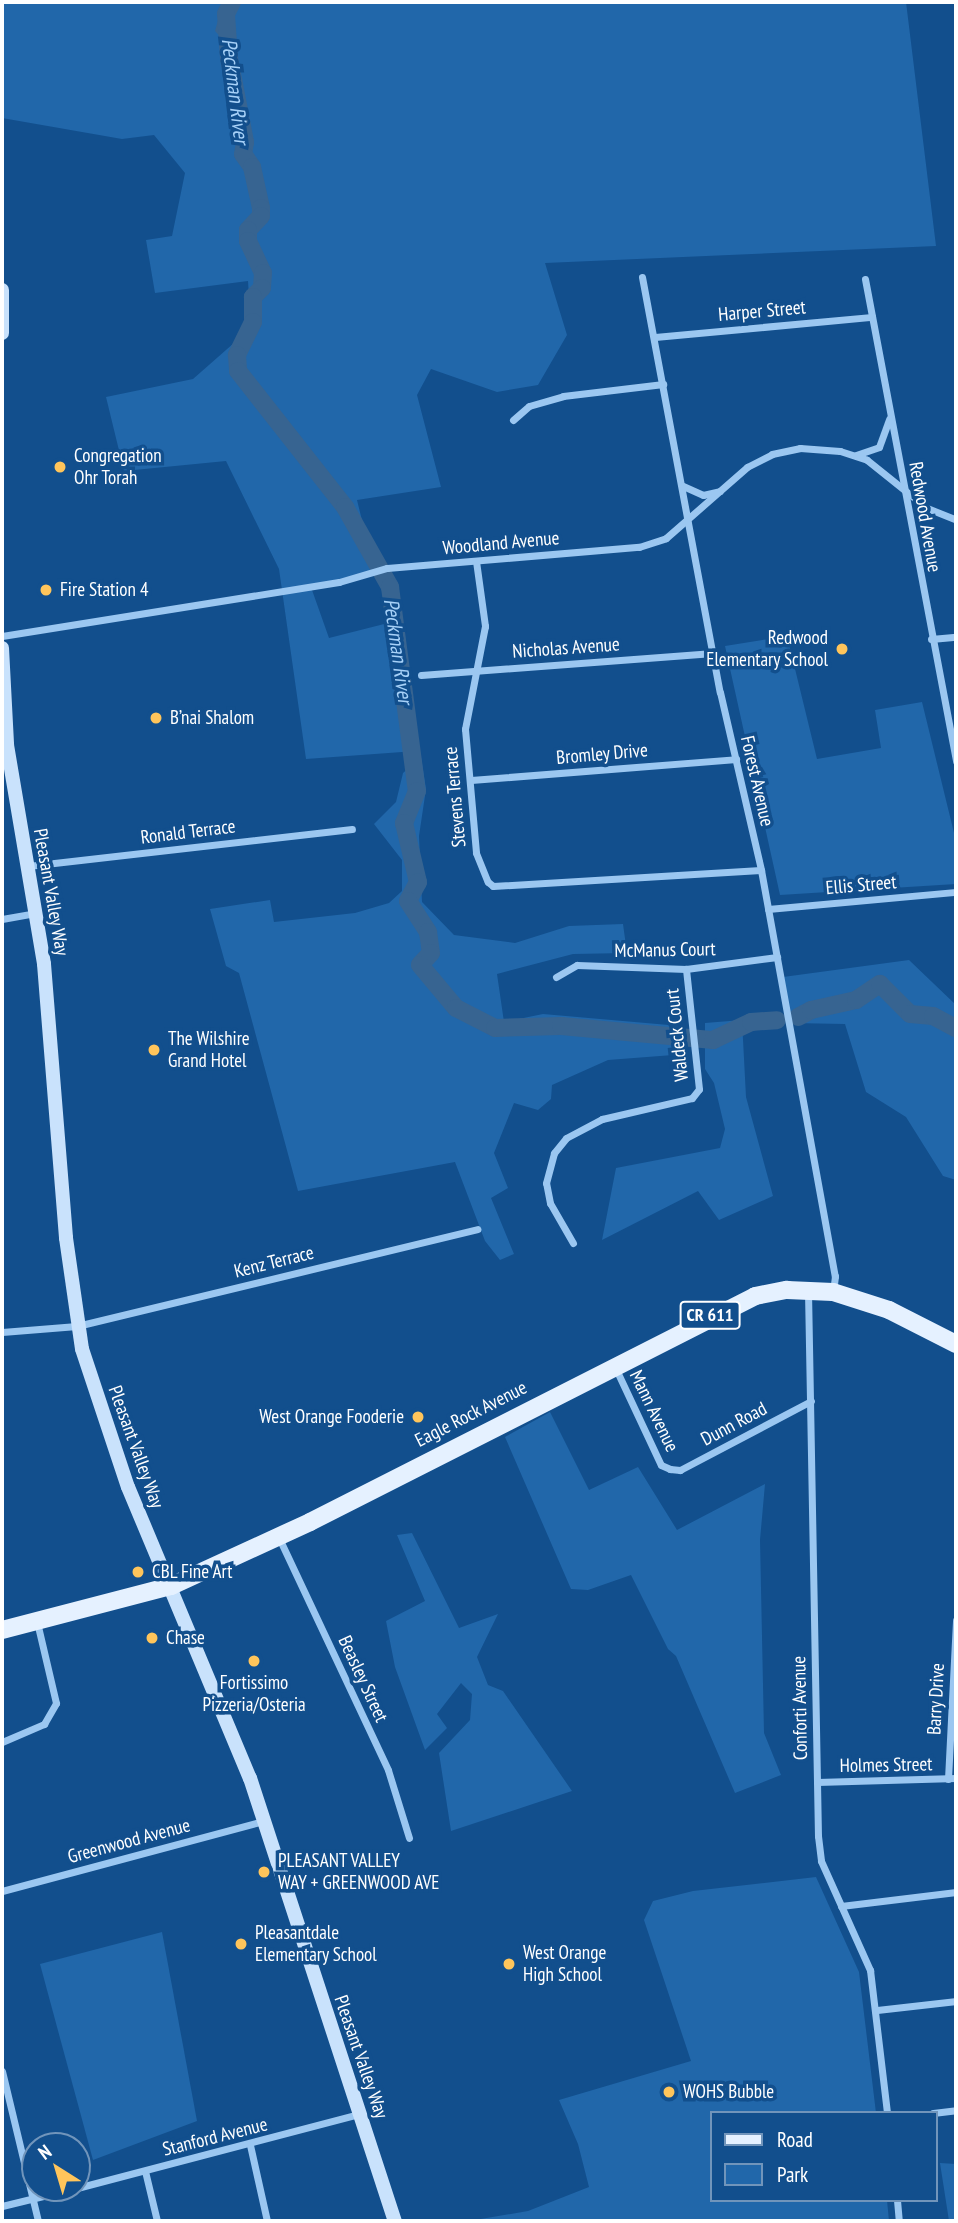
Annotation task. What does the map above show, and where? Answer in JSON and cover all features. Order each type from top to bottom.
[{"type":"main road","points":[[2,290],[2,333]]},
{"type":"main road","name":"Pleasant Valley Way","points":[[2,648],[7,745],[36,913],[77,1326],[103,1421],[233,1733],[395,2221]]},
{"type":"main road","name":"Eagle Rock Avenue","points":[[2,1630],[171,1586],[278,1538],[740,1301],[770,1293],[808,1290],[833,1293],[889,1310],[956,1344]]},
{"type":"street","name":"Forest Avenue","points":[[642,276],[713,653],[761,870],[835,1276],[833,1293]]},
{"type":"street","name":"Redwood Avenue","points":[[864,279],[931,639],[955,744],[956,761]]},
{"type":"street","name":"Harper Street","points":[[655,337],[872,317]]},
{"type":"street","points":[[513,420],[529,406],[563,396],[663,384]]},
{"type":"street","points":[[854,455],[879,447],[890,415]]},
{"type":"street","name":"Woodland Avenue","points":[[2,636],[338,582],[383,570],[639,547],[666,538],[689,521],[747,467],[779,452],[813,448],[854,455],[881,468],[927,508],[956,520]]},
{"type":"street","points":[[682,486],[703,495],[720,491]]},
{"type":"street","name":"Stevens Terrace","points":[[476,561],[485,626],[465,729],[479,868],[493,886],[761,870]]},
{"type":"street","points":[[931,639],[956,637]]},
{"type":"street","name":"Nicholas Avenue","points":[[421,675],[713,653]]},
{"type":"street","name":"Bromley Drive","points":[[471,780],[736,759]]},
{"type":"street","name":"Ronald Terrace","points":[[28,866],[352,829]]},
{"type":"street","name":"Ellis Street","points":[[768,909],[956,892]]},
{"type":"street","points":[[2,919],[36,913]]},
{"type":"street","name":"McManus Court","points":[[556,977],[577,965],[686,969],[777,957]]},
{"type":"street","name":"Waldeck Court","points":[[573,1243],[558,1224],[550,1203],[546,1183],[554,1153],[566,1138],[601,1119],[692,1098],[700,1084],[686,969]]},
{"type":"street","name":"Kenz Terrace","points":[[2,1332],[77,1326],[477,1229]]},
{"type":"street","name":"Conforti Avenue","points":[[808,1290],[817,1782],[821,1861],[870,1970],[877,2010],[887,2111]]},
{"type":"street","name":"Mann Avenue","points":[[613,1364],[661,1465],[670,1469]]},
{"type":"street","name":"Dunn Road","points":[[670,1469],[680,1469],[811,1401]]},
{"type":"street","name":"Beasley Street","points":[[278,1538],[388,1770],[409,1838]]},
{"type":"street","name":"Barry Drive","points":[[952,1779],[956,1620]]},
{"type":"street","points":[[2,1742],[44,1724],[56,1703],[37,1622]]},
{"type":"street","name":"Holmes Street","points":[[817,1782],[952,1779]]},
{"type":"street","name":"Greenwood Avenue","points":[[2,1891],[264,1821]]},
{"type":"street","points":[[841,1906],[956,1892]]},
{"type":"street","points":[[877,2010],[956,2001]]},
{"type":"street","points":[[2,2071],[21,2149]]},
{"type":"street","points":[[937,2112],[956,2110]]},
{"type":"street","name":"Stanford Avenue","points":[[91,2184],[250,2145],[360,2114]]},
{"type":"street","points":[[250,2145],[267,2221]]},
{"type":"street","points":[[145,2171],[157,2221]]},
{"type":"street","name":"Stanford Avenue","points":[[2,2206],[21,2202]]},
{"type":"street","points":[[34,2202],[38,2221]]},
{"type":"street","points":[[897,2202],[899,2221]]},
{"type":"green space","points":[[2,2],[906,2],[936,246],[545,263],[567,335],[538,385],[497,392],[431,369],[417,395],[441,487],[357,500],[375,573],[312,590],[329,638],[396,621],[416,751],[306,759],[279,569],[226,461],[124,471],[106,397],[193,379],[251,328],[248,281],[155,293],[146,240],[172,236],[185,173],[154,135],[122,139],[2,118]]},
{"type":"green space","points":[[787,636],[817,759],[881,748],[875,710],[922,702],[956,841],[956,884],[780,895],[725,646]]},
{"type":"green space","points":[[421,757],[426,789],[419,836],[422,902],[454,935],[515,943],[569,926],[623,924],[627,953],[573,954],[497,974],[504,1022],[543,1014],[680,1026],[686,1054],[608,1060],[552,1085],[551,1099],[538,1110],[514,1103],[494,1153],[508,1188],[491,1198],[514,1254],[500,1260],[485,1241],[455,1162],[298,1191],[239,973],[226,966],[210,909],[270,900],[274,922],[355,913],[389,903],[402,891],[402,860],[374,824],[396,802],[403,773]]},
{"type":"green space","points":[[909,960],[956,1005],[956,1180],[943,1176],[906,1117],[866,1092],[845,1024],[791,1023],[783,977]]},
{"type":"green space","points":[[742,1020],[746,1097],[773,1196],[719,1220],[698,1191],[602,1240],[616,1168],[720,1148],[725,1129],[714,1083],[705,1069],[705,1023]]},
{"type":"green space","points":[[550,1412],[589,1490],[638,1467],[677,1530],[765,1484],[760,1540],[764,1733],[781,1775],[735,1793],[676,1656],[668,1649],[631,1575],[588,1590],[571,1589],[505,1437]]},
{"type":"green space","points":[[412,1533],[459,1628],[498,1614],[477,1657],[488,1685],[503,1691],[572,1791],[451,1831],[439,1753],[470,1720],[472,1694],[461,1683],[437,1714],[447,1728],[425,1750],[395,1667],[386,1621],[425,1601],[397,1535]]},
{"type":"green space","points":[[816,1877],[859,1972],[876,2111],[710,2111],[710,2202],[887,2202],[889,2221],[469,2221],[528,2211],[589,2187],[578,2144],[559,2100],[691,2061],[644,1920],[653,1901],[693,1891]]},
{"type":"green space","points":[[162,1932],[197,2121],[93,2160],[91,2132],[85,2132],[40,1964]]},
{"type":"green space","points":[[940,2163],[956,2164],[956,2221],[949,2221]]},
{"type":"water","points":[[223,2],[229,2],[222,19],[226,35],[232,39],[238,93],[229,93],[224,63],[227,44],[215,31]]},
{"type":"waterway","name":"Peckman River","points":[[232,2],[226,14],[229,58],[245,142],[243,154],[252,167],[261,208],[261,216],[248,230],[248,241],[263,273],[262,288],[253,297],[253,322],[237,355],[238,371],[345,507],[390,587],[417,791],[404,823],[418,882],[408,901],[428,932],[431,953],[420,965],[456,1008],[495,1028],[561,1026],[713,1040],[751,1022],[777,1020]]},
{"type":"waterway","name":"Peckman River","points":[[798,1017],[811,1010],[856,1000],[880,984],[910,1014],[933,1016],[956,1028]]},
{"type":"place","name":"Congregation Ohr Torah","points":[[60,467]]},
{"type":"place","name":"Fire Station 4","points":[[46,590]]},
{"type":"place","name":"Redwood Elementary School","points":[[842,649]]},
{"type":"place","name":"B’nai Shalom","points":[[156,718]]},
{"type":"place","name":"The Wilshire Grand Hotel","points":[[154,1050]]},
{"type":"place","name":"West Orange Fooderie","points":[[418,1417]]},
{"type":"place","name":"CBL Fine Art","points":[[138,1572]]},
{"type":"place","name":"Chase","points":[[152,1638]]},
{"type":"place","name":"Fortissimo Pizzeria/Osteria","points":[[254,1661]]},
{"type":"place","name":"PLEASANT VALLEY WAY + GREENWOOD AVE","points":[[264,1872]]},
{"type":"place","name":"Pleasantdale Elementary School","points":[[241,1944]]},
{"type":"place","name":"West Orange High School","points":[[509,1964]]},
{"type":"place","name":"WOHS Bubble","points":[[669,2092]]}]
